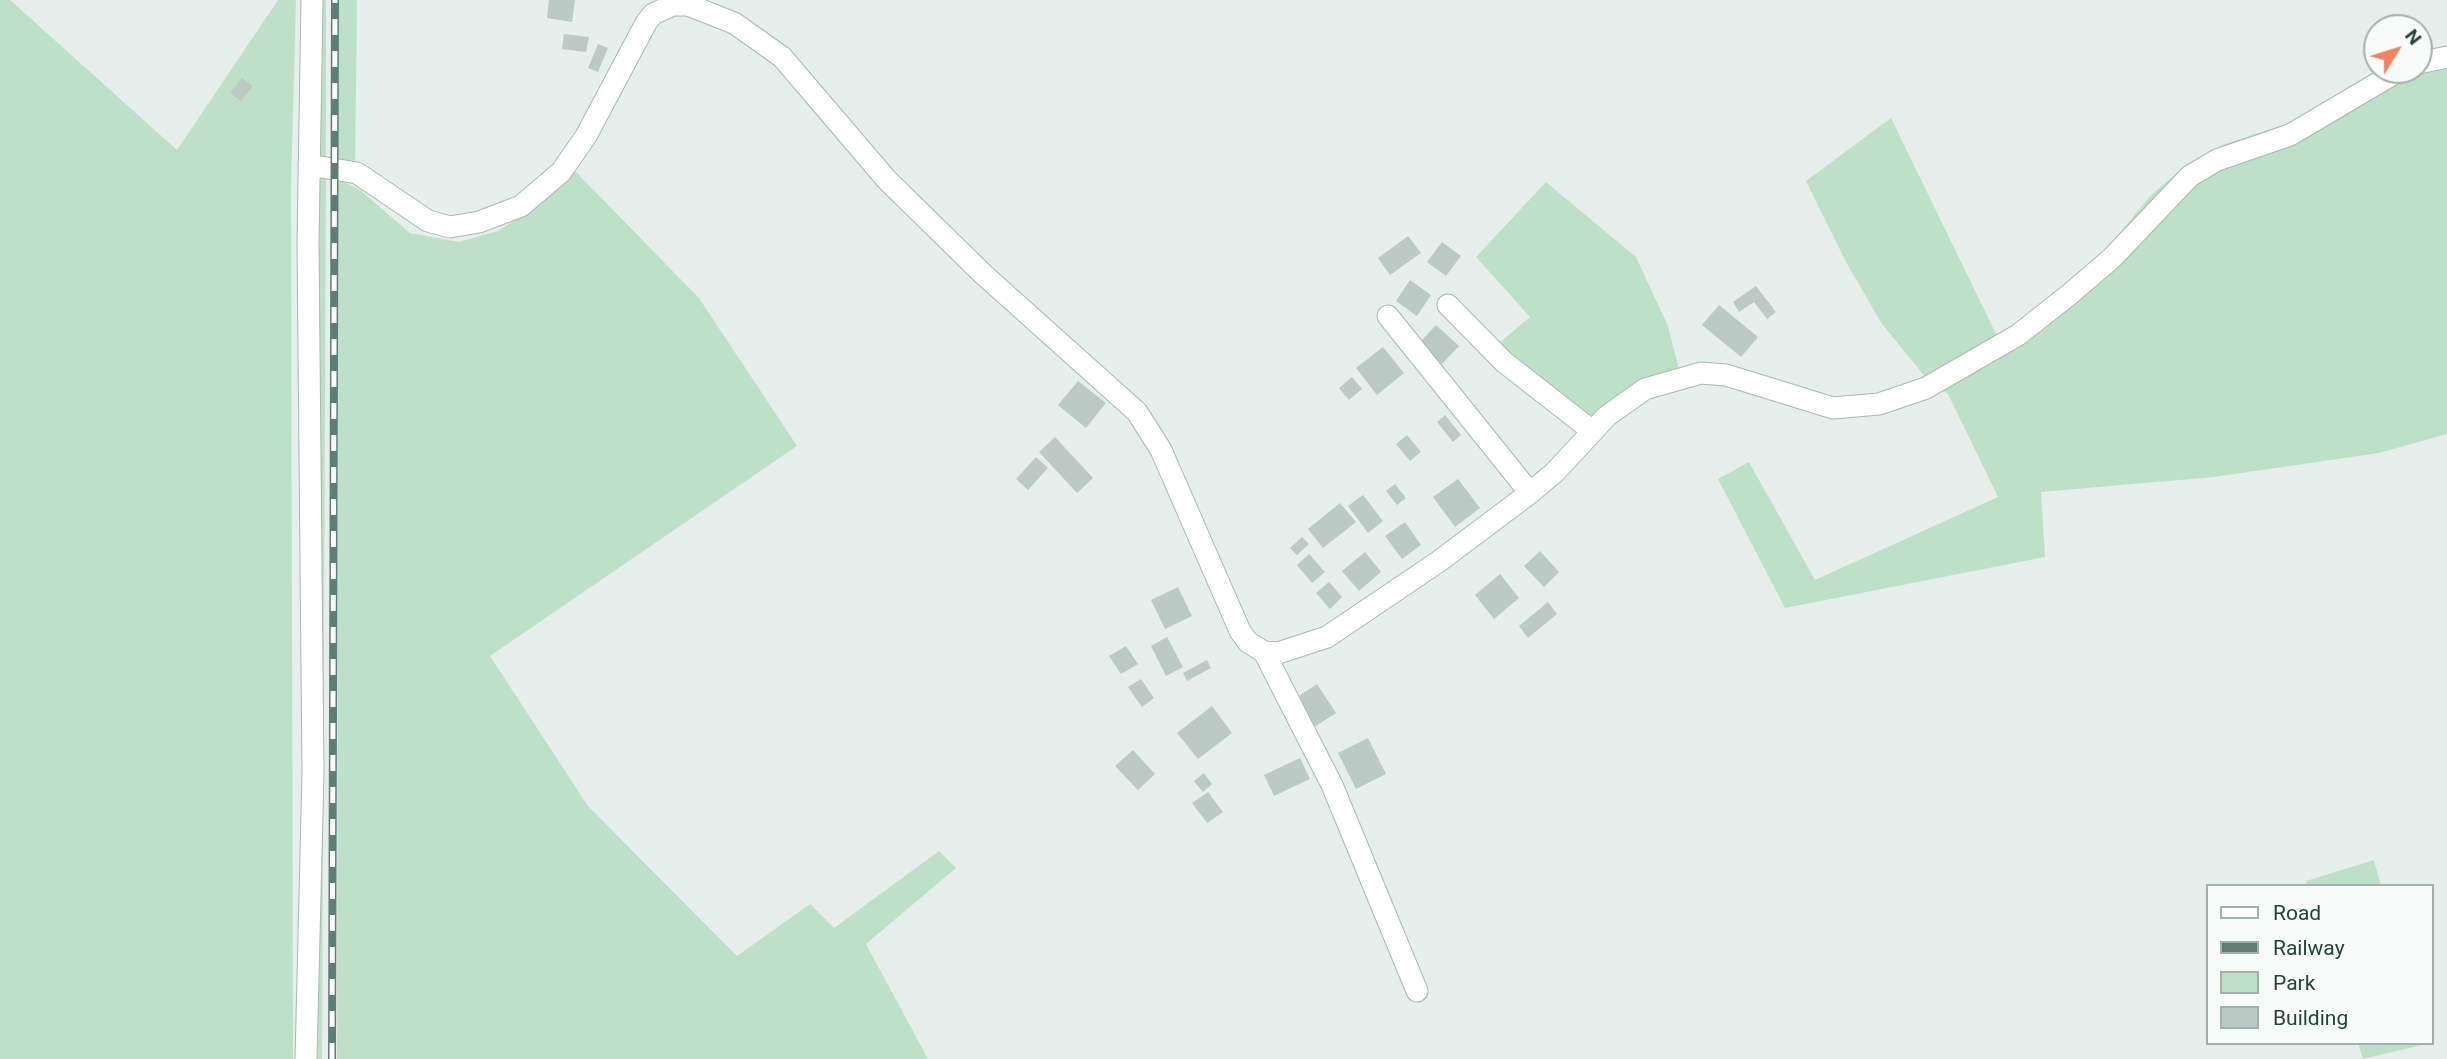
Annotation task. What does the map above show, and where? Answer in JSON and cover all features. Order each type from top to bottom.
[{"type":"street","points":[[306,1059],[313,773],[309,165],[312,0]]},
{"type":"street","points":[[309,165],[357,173],[428,221],[450,227],[479,222],[521,206],[561,172],[586,136],[653,14],[673,5],[688,5],[734,23],[782,57],[887,180],[983,274],[1137,412],[1161,450],[1230,613],[1248,642],[1264,652],[1332,785],[1416,991]]},
{"type":"street","points":[[1264,652],[1293,650],[1335,631],[1438,562],[1530,493],[1555,472],[1591,430],[1627,399],[1645,389],[1701,373],[1756,383],[1809,403],[1833,408],[1879,404],[1926,388],[2018,335],[2070,294],[2112,258],[2190,176],[2217,160],[2290,135],[2376,84]]},
{"type":"street","points":[[1448,305],[1504,362],[1591,430]]},
{"type":"street","points":[[1388,316],[1530,493]]},
{"type":"green space","points":[[0,0],[10,0],[177,150],[278,0],[296,0],[291,187],[293,1059],[0,1059]]},
{"type":"green space","points":[[317,0],[326,0],[326,167],[320,165]]},
{"type":"green space","points":[[338,0],[357,0],[355,175],[338,168]]},
{"type":"green space","points":[[2447,54],[2447,434],[2379,453],[2214,477],[2041,492],[2045,557],[1785,608],[1718,479],[1749,462],[1815,580],[1998,497],[1948,394],[1926,378],[1882,324],[1846,262],[1806,181],[1891,118],[1998,338],[2100,257],[2150,196],[2187,164],[2222,145],[2286,124],[2363,80],[2363,84],[2433,84],[2433,62]]},
{"type":"green space","points":[[570,166],[699,298],[797,446],[490,656],[588,806],[737,956],[810,904],[834,928],[939,851],[956,868],[866,944],[928,1059],[337,1059],[338,179],[360,190],[410,233],[459,242],[498,231],[539,205]]},
{"type":"green space","points":[[326,178],[322,1059],[308,1059],[313,179]]},
{"type":"green space","points":[[1546,182],[1636,257],[1668,326],[1684,389],[1637,400],[1592,435],[1485,355],[1530,317],[1476,257]]},
{"type":"green space","points":[[2374,860],[2380,884],[2307,884],[2306,881]]},
{"type":"green space","points":[[2359,1045],[2422,1045],[2363,1059]]},
{"type":"building","points":[[549,0],[575,0],[572,22],[547,18]]},
{"type":"building","points":[[564,34],[589,37],[586,52],[562,49]]},
{"type":"building","points":[[598,44],[608,48],[598,72],[588,68]]},
{"type":"building","points":[[242,78],[253,86],[241,101],[230,93]]},
{"type":"building","points":[[1408,236],[1421,253],[1390,275],[1378,258]]},
{"type":"building","points":[[1442,242],[1461,256],[1446,276],[1427,262]]},
{"type":"building","points":[[1410,280],[1431,295],[1417,316],[1396,301]]},
{"type":"building","points":[[1756,286],[1776,312],[1767,319],[1754,302],[1739,312],[1733,302]]},
{"type":"building","points":[[1719,305],[1758,337],[1741,357],[1702,325]]},
{"type":"building","points":[[1436,325],[1459,346],[1441,365],[1418,344]]},
{"type":"building","points":[[1383,347],[1404,373],[1377,395],[1356,368]]},
{"type":"building","points":[[1352,377],[1362,389],[1349,400],[1339,388]]},
{"type":"building","points":[[1078,381],[1106,403],[1086,428],[1058,405]]},
{"type":"building","points":[[1445,415],[1461,435],[1453,442],[1437,422]]},
{"type":"building","points":[[1407,435],[1421,452],[1410,461],[1396,444]]},
{"type":"building","points":[[1055,437],[1093,478],[1077,493],[1039,452]]},
{"type":"building","points":[[1036,457],[1048,468],[1028,490],[1016,479]]},
{"type":"building","points":[[1458,479],[1480,508],[1455,527],[1433,497]]},
{"type":"building","points":[[1395,484],[1406,498],[1397,505],[1386,491]]},
{"type":"building","points":[[1363,495],[1383,521],[1368,533],[1348,506]]},
{"type":"building","points":[[1340,503],[1356,522],[1323,548],[1308,529]]},
{"type":"building","points":[[1405,522],[1421,545],[1402,559],[1385,536]]},
{"type":"building","points":[[1302,537],[1309,544],[1297,555],[1290,548]]},
{"type":"building","points":[[1540,551],[1559,572],[1544,587],[1524,566]]},
{"type":"building","points":[[1365,552],[1381,572],[1359,591],[1342,571]]},
{"type":"building","points":[[1309,554],[1325,572],[1312,583],[1297,565]]},
{"type":"building","points":[[1500,574],[1519,598],[1494,619],[1475,595]]},
{"type":"building","points":[[1329,582],[1342,597],[1330,609],[1316,593]]},
{"type":"building","points":[[1178,587],[1192,616],[1165,629],[1151,600]]},
{"type":"building","points":[[1548,602],[1557,614],[1528,638],[1519,626]]},
{"type":"building","points":[[1167,637],[1183,667],[1166,676],[1151,646]]},
{"type":"building","points":[[1126,646],[1138,664],[1121,674],[1109,656]]},
{"type":"building","points":[[1207,660],[1211,668],[1187,681],[1183,673]]},
{"type":"building","points":[[1141,679],[1154,698],[1142,707],[1128,687]]},
{"type":"building","points":[[1317,684],[1336,713],[1308,731],[1290,702]]},
{"type":"building","points":[[1212,706],[1232,733],[1198,759],[1177,733]]},
{"type":"building","points":[[1368,738],[1386,774],[1356,789],[1338,753]]},
{"type":"building","points":[[1133,750],[1155,774],[1138,790],[1115,766]]},
{"type":"building","points":[[1300,758],[1310,779],[1274,796],[1264,775]]},
{"type":"building","points":[[1204,773],[1212,784],[1203,792],[1194,781]]},
{"type":"building","points":[[1208,792],[1223,812],[1207,823],[1192,803]]},
{"type":"railway","points":[[332,1059],[335,0]]}]
